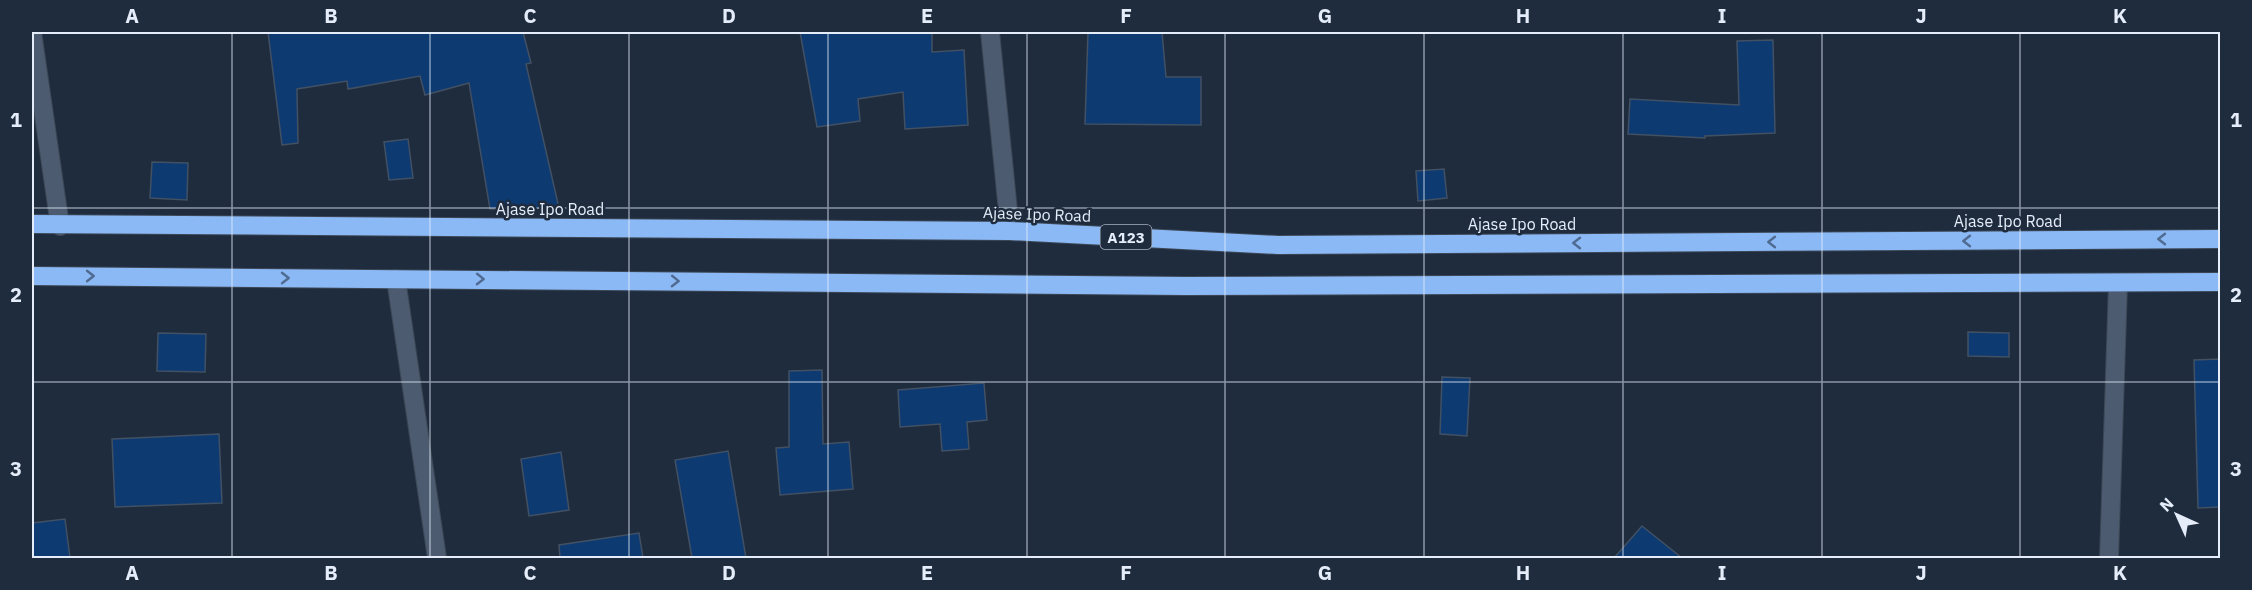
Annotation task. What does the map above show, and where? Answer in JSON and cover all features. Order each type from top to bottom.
[{"type":"highway","name":"Ajase Ipo Road","points":[[32,224],[1010,231],[1278,245],[2220,239]]},
{"type":"highway","points":[[32,276],[1186,286],[2220,282]]},
{"type":"street","points":[[32,32],[60,226]]},
{"type":"street","points":[[990,32],[1010,231]]},
{"type":"street","points":[[396,279],[437,558]]},
{"type":"street","points":[[2109,558],[2118,284]]},
{"type":"building","points":[[268,32],[523,32],[531,63],[526,64],[559,208],[490,209],[469,83],[425,95],[420,76],[348,89],[347,81],[297,89],[298,143],[282,145]]},
{"type":"building","points":[[800,32],[932,32],[932,52],[964,50],[968,125],[905,129],[903,92],[858,99],[860,121],[817,127]]},
{"type":"building","points":[[1088,32],[1162,32],[1166,77],[1201,77],[1201,125],[1085,124]]},
{"type":"building","points":[[1773,40],[1775,133],[1705,136],[1705,138],[1628,134],[1630,99],[1739,105],[1737,41]]},
{"type":"building","points":[[408,139],[413,178],[389,180],[384,142]]},
{"type":"building","points":[[152,162],[188,163],[187,200],[150,198]]},
{"type":"building","points":[[1444,169],[1447,198],[1418,201],[1416,171]]},
{"type":"building","points":[[1968,332],[2009,333],[2009,357],[1968,356]]},
{"type":"building","points":[[158,333],[206,334],[205,372],[157,371]]},
{"type":"building","points":[[2220,359],[2220,507],[2198,508],[2194,360]]},
{"type":"building","points":[[822,370],[823,444],[849,442],[853,489],[780,495],[776,448],[789,447],[789,371]]},
{"type":"building","points":[[1442,377],[1470,378],[1467,436],[1440,434]]},
{"type":"building","points":[[984,383],[987,420],[967,422],[969,449],[942,451],[940,424],[900,427],[898,390]]},
{"type":"building","points":[[219,434],[222,503],[115,507],[112,439]]},
{"type":"building","points":[[728,451],[746,558],[692,558],[675,460]]},
{"type":"building","points":[[561,452],[569,510],[529,516],[521,459]]},
{"type":"building","points":[[65,519],[70,558],[32,558],[32,523]]},
{"type":"building","points":[[1642,526],[1682,558],[1614,558]]},
{"type":"building","points":[[639,533],[643,558],[560,558],[559,545]]}]
